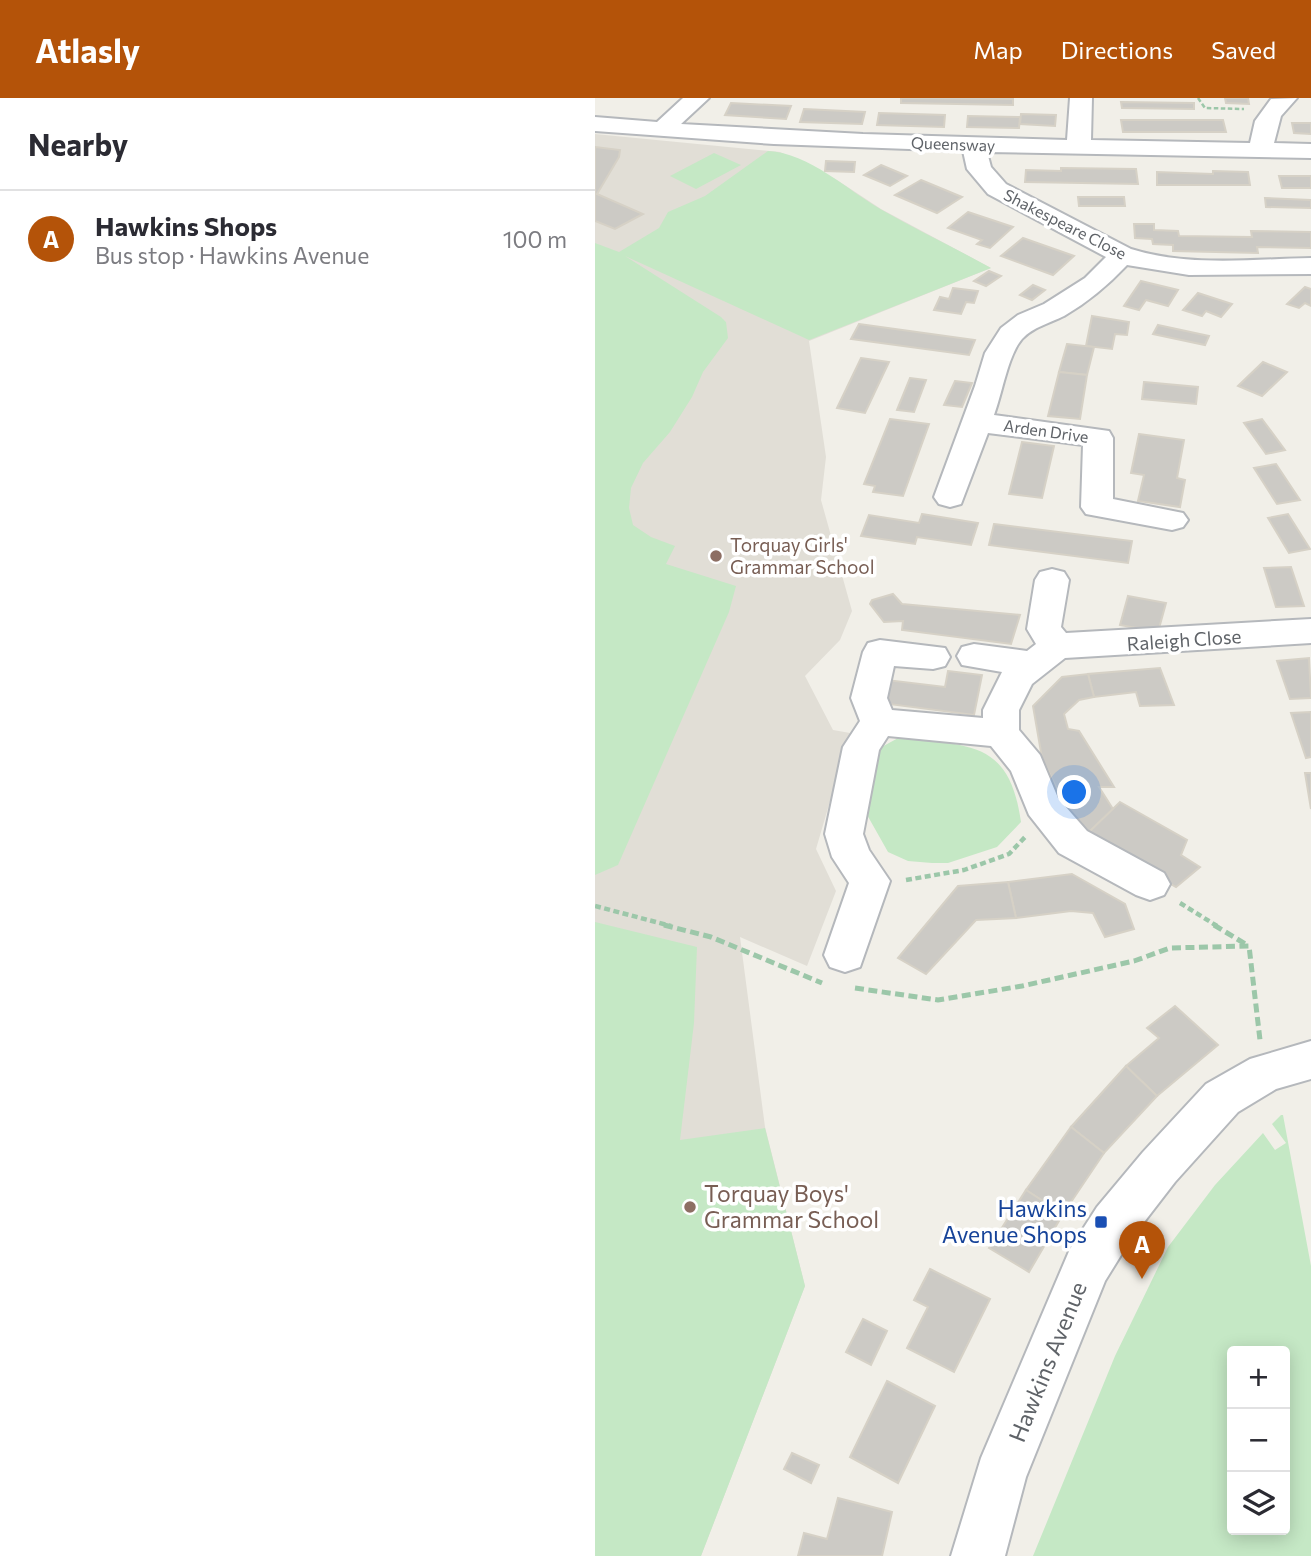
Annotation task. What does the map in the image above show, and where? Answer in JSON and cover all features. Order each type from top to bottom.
[{"type":"street","points":[[663,130],[678,113],[698,98]]},
{"type":"street","points":[[1079,148],[1081,98]]},
{"type":"street","points":[[1261,150],[1263,123],[1279,104]]},
{"type":"street","name":"Queensway","points":[[595,124],[719,135],[974,145],[1311,151]]},
{"type":"street","name":"Shakespeare Close","points":[[974,145],[979,169],[997,190],[1122,255],[1145,262],[1189,267],[1311,266]]},
{"type":"street","name":"Arden Drive","points":[[950,497],[999,353],[1011,334],[1028,321],[1054,310],[1094,284],[1122,255]]},
{"type":"street","name":"Arden Drive","points":[[976,422],[1098,438],[1097,507],[1172,520]]},
{"type":"street","points":[[1052,580],[1044,629],[1045,655],[1018,676],[1001,710],[1001,733],[1027,765],[1042,805],[1073,842],[1150,884]]},
{"type":"street","name":"Raleigh Close","points":[[974,656],[1045,655],[1311,631]]},
{"type":"street","points":[[879,722],[869,698],[880,652],[933,657]]},
{"type":"street","points":[[879,722],[1001,733]]},
{"type":"street","points":[[841,976],[870,881],[852,857],[844,834],[861,747],[879,722]]},
{"type":"street","name":"Hawkins Avenue","points":[[978,1556],[1000,1477],[1087,1266],[1114,1223],[1159,1167],[1222,1098],[1265,1073],[1311,1060]]},
{"type":"path","points":[[1198,98],[1205,108],[1279,104]]},
{"type":"path","points":[[870,881],[902,881],[964,870],[1009,854],[1048,813]]},
{"type":"path","points":[[1150,884],[1249,946]]},
{"type":"path","points":[[595,906],[711,937],[815,981],[841,976],[939,1000],[1059,978],[1134,961],[1170,948],[1249,946]]},
{"type":"path","points":[[1249,946],[1265,1073]]},
{"type":"shaded area","points":[[595,134],[780,152],[837,180],[881,209],[991,268],[809,341],[826,457],[821,500],[852,611],[840,640],[805,676],[833,730],[850,733],[816,849],[836,891],[807,966],[740,937],[765,1127],[805,1286],[701,1556],[595,1556]]},
{"type":"green space","points":[[768,151],[783,153],[813,165],[882,210],[991,268],[809,340],[625,256],[721,317],[726,322],[728,338],[703,372],[692,397],[670,432],[643,463],[631,488],[629,508],[633,525],[651,537],[675,546],[666,564],[736,586],[729,612],[618,865],[595,875],[595,243],[619,252],[659,228],[668,212],[705,196]]},
{"type":"green space","points":[[714,153],[741,165],[696,189],[670,176]]},
{"type":"green space","points":[[900,737],[966,746],[996,761],[1007,775],[1021,822],[997,847],[948,863],[908,861],[888,852],[866,813],[878,749]]},
{"type":"green space","name":"Torquay Boys' Grammar School","points":[[595,922],[697,947],[694,1023],[680,1140],[765,1128],[805,1286],[701,1556],[595,1556]]},
{"type":"green space","points":[[1281,1115],[1311,1266],[1311,1556],[1033,1556],[1115,1356],[1168,1247],[1215,1185],[1263,1133],[1275,1150],[1286,1143],[1272,1124]]},
{"type":"building","points":[[901,98],[1013,99],[1013,105],[901,103]]},
{"type":"building","points":[[1225,98],[1248,98],[1249,104],[1226,103]]},
{"type":"building","points":[[1121,102],[1194,103],[1194,109],[1122,108]]},
{"type":"building","points":[[731,103],[791,106],[786,119],[725,115]]},
{"type":"building","points":[[804,109],[865,112],[862,124],[800,122]]},
{"type":"building","points":[[879,113],[945,115],[944,127],[877,125]]},
{"type":"building","points":[[1021,114],[1056,115],[1055,126],[1020,124]]},
{"type":"building","points":[[968,116],[1020,117],[1019,128],[967,127]]},
{"type":"building","points":[[1121,120],[1223,120],[1226,132],[1123,132]]},
{"type":"building","points":[[1292,123],[1311,123],[1311,134],[1294,133]]},
{"type":"building","points":[[595,147],[620,150],[619,157],[597,194],[643,214],[615,229],[595,221]]},
{"type":"building","points":[[826,161],[855,162],[854,172],[825,171]]},
{"type":"building","points":[[881,165],[907,176],[890,186],[864,175]]},
{"type":"building","points":[[1061,168],[1136,169],[1138,184],[1025,182],[1026,170],[1061,171]]},
{"type":"building","points":[[1213,171],[1248,172],[1250,185],[1157,185],[1157,172],[1213,174]]},
{"type":"building","points":[[1279,176],[1311,176],[1311,188],[1282,188]]},
{"type":"building","points":[[921,180],[962,197],[937,213],[895,195]]},
{"type":"building","points":[[1078,197],[1124,197],[1125,206],[1079,206]]},
{"type":"building","points":[[1265,198],[1311,200],[1311,208],[1266,207]]},
{"type":"building","points":[[968,212],[1013,227],[990,248],[977,244],[982,240],[948,228]]},
{"type":"building","points":[[1134,224],[1154,224],[1154,230],[1178,231],[1179,236],[1252,237],[1251,231],[1311,232],[1311,248],[1257,247],[1258,253],[1173,251],[1173,245],[1153,244],[1152,239],[1135,238]]},
{"type":"building","points":[[1023,238],[1074,256],[1053,275],[1001,256]]},
{"type":"building","points":[[989,271],[1001,276],[986,286],[974,281]]},
{"type":"building","points":[[1141,281],[1178,290],[1168,306],[1146,300],[1139,310],[1124,306]]},
{"type":"building","points":[[1033,285],[1045,290],[1032,300],[1020,295]]},
{"type":"building","points":[[1305,287],[1311,289],[1311,306],[1305,303],[1299,308],[1287,304]]},
{"type":"building","points":[[953,288],[978,291],[974,303],[966,302],[961,314],[934,310],[940,297],[949,299]]},
{"type":"building","points":[[1198,293],[1232,304],[1221,317],[1206,311],[1202,316],[1183,310]]},
{"type":"building","points":[[1092,316],[1129,322],[1127,335],[1115,334],[1112,349],[1086,346]]},
{"type":"building","points":[[859,324],[975,340],[969,355],[851,339]]},
{"type":"building","points":[[1158,325],[1209,336],[1205,345],[1153,334]]},
{"type":"building","points":[[1067,344],[1094,347],[1087,375],[1059,372]]},
{"type":"building","points":[[861,358],[889,362],[865,413],[837,408]]},
{"type":"building","points":[[1263,362],[1287,372],[1262,396],[1238,386]]},
{"type":"building","points":[[1059,372],[1087,375],[1080,419],[1048,416]]},
{"type":"building","points":[[910,378],[926,380],[914,412],[897,410]]},
{"type":"building","points":[[955,381],[972,383],[962,407],[944,405]]},
{"type":"building","points":[[1144,382],[1198,387],[1196,404],[1142,399]]},
{"type":"building","points":[[890,419],[929,424],[903,496],[873,492],[875,486],[864,484]]},
{"type":"building","points":[[1262,419],[1285,450],[1266,454],[1244,423]]},
{"type":"building","points":[[1139,434],[1184,440],[1177,478],[1185,480],[1180,507],[1138,501],[1144,475],[1131,473]]},
{"type":"building","points":[[1022,442],[1054,446],[1042,498],[1009,494]]},
{"type":"building","points":[[1276,464],[1300,500],[1277,504],[1254,468]]},
{"type":"building","points":[[922,514],[978,523],[971,545],[917,537],[915,544],[861,536],[869,515],[919,523]]},
{"type":"building","points":[[1288,514],[1310,549],[1289,553],[1268,518]]},
{"type":"building","points":[[994,524],[1132,541],[1128,563],[989,545]]},
{"type":"building","points":[[1291,567],[1304,606],[1276,607],[1264,568]]},
{"type":"building","points":[[893,594],[902,604],[1020,615],[1011,644],[902,630],[903,621],[884,622],[870,604],[872,600]]},
{"type":"building","points":[[1128,596],[1166,603],[1158,632],[1120,625]]},
{"type":"building","points":[[1309,658],[1311,698],[1290,699],[1277,661]]},
{"type":"building","points":[[1160,668],[1174,705],[1140,706],[1136,692],[1094,697],[1088,674]]},
{"type":"building","points":[[948,671],[982,675],[974,715],[881,703],[887,680],[945,687]]},
{"type":"building","points":[[1088,674],[1094,697],[1079,700],[1064,714],[1068,729],[1079,731],[1114,787],[1099,787],[1113,809],[1086,835],[1069,814],[1042,758],[1033,706],[1062,677]]},
{"type":"building","points":[[1311,712],[1311,757],[1306,758],[1291,713]]},
{"type":"building","points":[[1305,773],[1311,773],[1311,809]]},
{"type":"building","points":[[1120,802],[1187,840],[1181,855],[1200,867],[1176,887],[1086,835]]},
{"type":"building","points":[[1072,874],[1125,904],[1134,929],[1105,937],[1093,913],[1071,911],[1016,918],[1008,882]]},
{"type":"building","points":[[1008,882],[1016,918],[976,920],[926,974],[898,958],[958,886]]},
{"type":"building","points":[[1175,1006],[1218,1045],[1157,1096],[1126,1066],[1159,1038],[1147,1028]]},
{"type":"building","points":[[1126,1066],[1157,1096],[1104,1153],[1071,1127]]},
{"type":"building","points":[[1071,1127],[1104,1153],[1063,1214],[1026,1190]]},
{"type":"building","points":[[1026,1190],[1063,1214],[1029,1272],[989,1248]]},
{"type":"building","points":[[930,1269],[990,1299],[954,1372],[907,1348],[928,1307],[914,1300]]},
{"type":"building","points":[[863,1319],[887,1331],[871,1365],[846,1352]]},
{"type":"building","points":[[887,1381],[935,1406],[898,1483],[850,1457]]},
{"type":"building","points":[[792,1453],[819,1465],[811,1483],[784,1469]]},
{"type":"building","points":[[838,1498],[892,1512],[882,1556],[798,1556],[804,1533],[827,1539]]},
{"type":"place","name":"Torquay Girls' Grammar School","points":[[716,556]]},
{"type":"place","name":"Torquay Boys' Grammar School","points":[[690,1207]]},
{"type":"place","name":"Hawkins Avenue Shops","points":[[1101,1222]]},
{"type":"place","name":"Hawkins Shops","points":[[1142,1279]]}]
